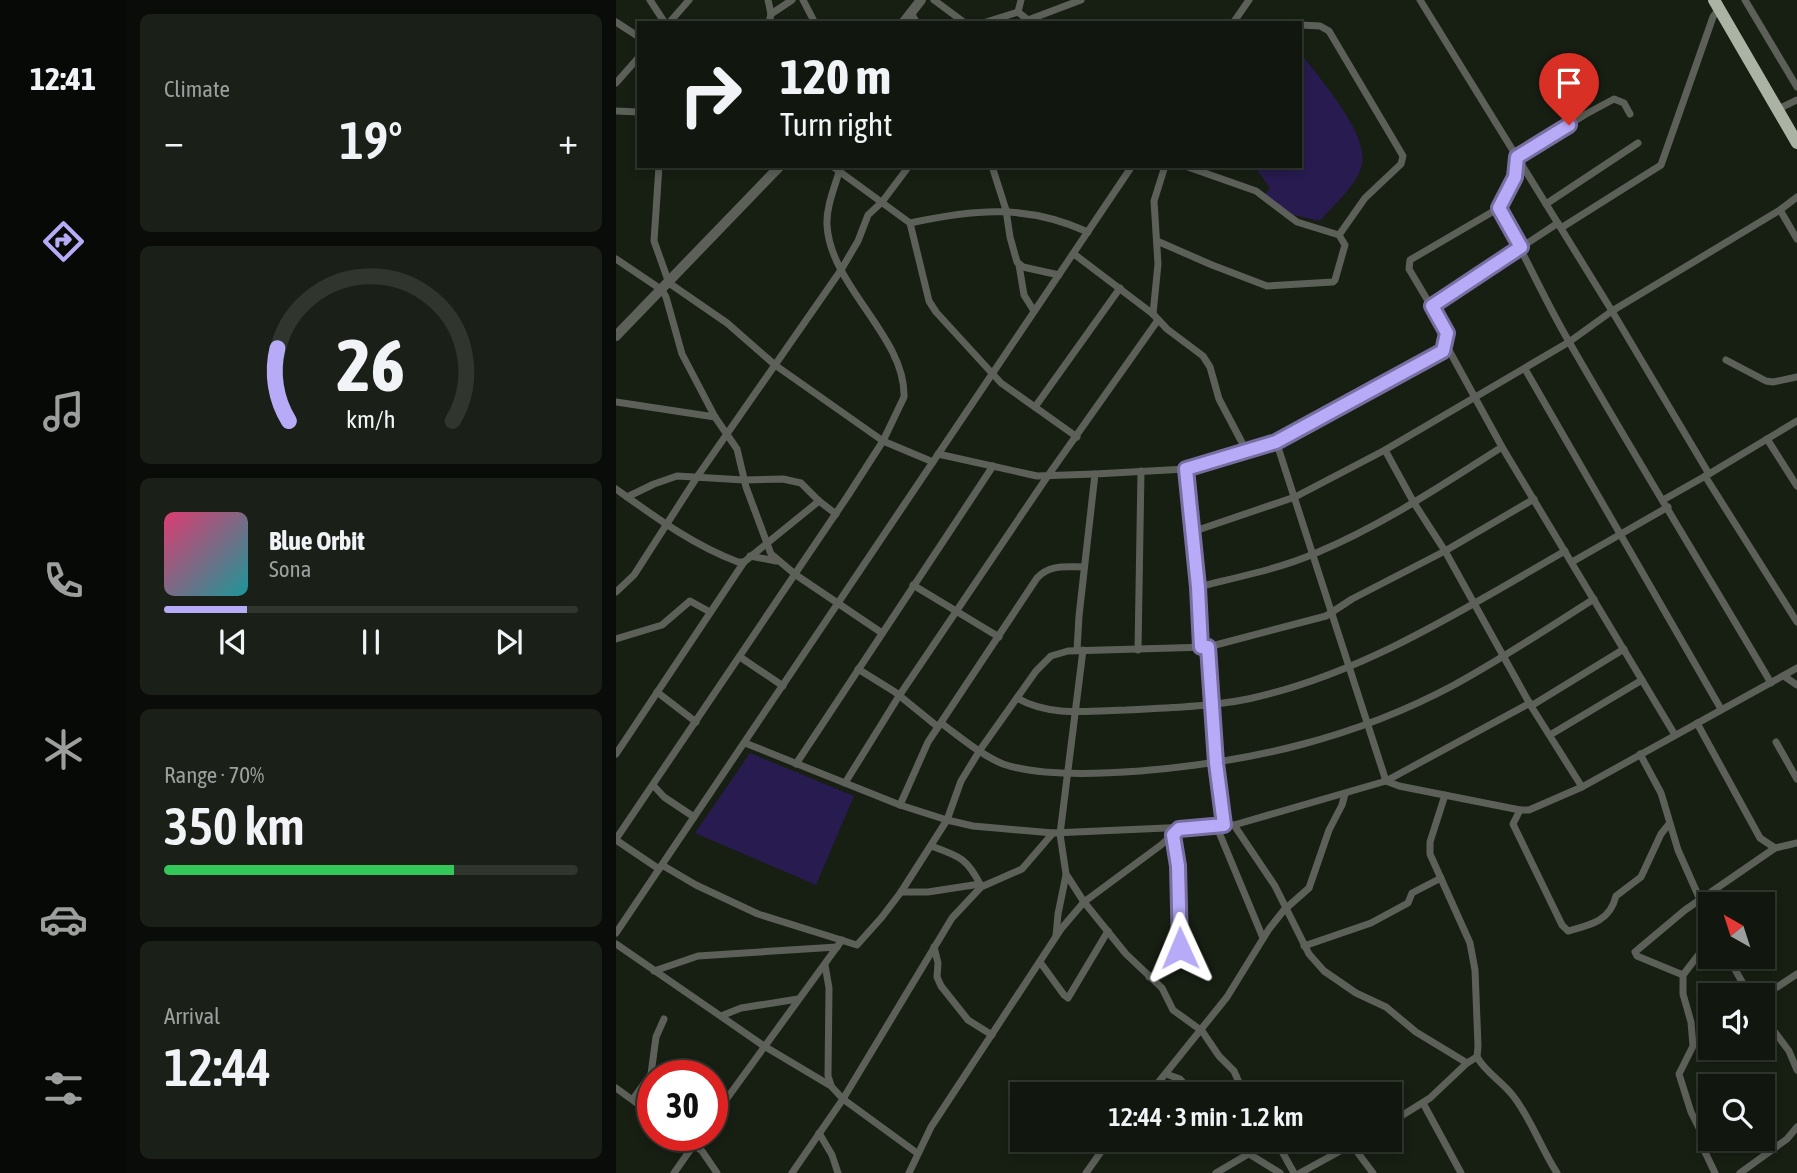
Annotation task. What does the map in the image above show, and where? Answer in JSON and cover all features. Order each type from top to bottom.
[{"type":"highway","points":[[1719,3],[1797,143]]},
{"type":"street","points":[[650,0],[666,21]]},
{"type":"street","points":[[669,21],[689,0]]},
{"type":"street","points":[[768,0],[770,18]]},
{"type":"street","points":[[770,18],[792,0]]},
{"type":"street","points":[[803,0],[814,21]]},
{"type":"street","points":[[904,21],[921,0]]},
{"type":"street","points":[[934,0],[962,21]]},
{"type":"street","points":[[1018,12],[1021,0]]},
{"type":"street","points":[[1018,12],[1026,21],[1081,0]]},
{"type":"street","points":[[1234,21],[1249,0]]},
{"type":"street","points":[[1420,0],[1612,311],[1707,475],[1797,622]]},
{"type":"street","points":[[1745,0],[1797,87]]},
{"type":"street","points":[[1432,306],[1521,247],[1661,165],[1719,3]]},
{"type":"street","points":[[989,21],[1018,12]]},
{"type":"street","points":[[911,13],[916,21]]},
{"type":"street","points":[[616,22],[637,36]]},
{"type":"street","points":[[1302,25],[1320,26],[1329,31],[1403,156],[1401,164],[1365,198],[1339,235]]},
{"type":"street","points":[[616,83],[637,59]]},
{"type":"street","points":[[1517,157],[1614,99],[1624,103],[1630,114]]},
{"type":"street","points":[[1778,109],[1797,100]]},
{"type":"street","points":[[616,111],[637,112]]},
{"type":"street","points":[[1546,204],[1637,143]]},
{"type":"street","points":[[1443,351],[1447,333],[1409,270],[1410,260],[1499,208],[1515,177],[1517,157]]},
{"type":"street","points":[[659,168],[654,242],[682,354],[715,417],[739,454],[744,480],[766,542],[777,561],[882,633]]},
{"type":"street","points":[[616,336],[778,168]]},
{"type":"street","points":[[616,592],[634,575],[697,477],[841,270],[868,215],[882,202],[908,168]]},
{"type":"street","points":[[993,168],[1006,210],[1024,295],[1034,311]]},
{"type":"street","points":[[616,933],[1131,168]]},
{"type":"street","points":[[845,783],[900,696],[1046,477],[1077,437],[1155,317],[1158,264],[1154,201],[1163,168]]},
{"type":"street","points":[[1157,241],[1267,286],[1333,282],[1345,245],[1339,235],[1297,222],[1256,191],[1191,168]]},
{"type":"street","points":[[1077,437],[992,374],[936,312],[929,301],[910,223],[836,169],[827,224],[829,242],[841,270],[894,355],[904,391],[901,403],[883,441],[836,514],[616,839],[660,867],[758,914],[857,944],[883,917],[901,892],[947,820],[961,781],[980,750],[1043,662],[1060,652],[1080,650],[1204,647],[1333,612],[1534,499]]},
{"type":"street","points":[[1192,531],[1295,497],[1385,450],[1569,342],[1612,311],[1780,210],[1797,197]]},
{"type":"street","points":[[1499,208],[1569,342],[1771,683]]},
{"type":"street","points":[[910,223],[1006,210],[1049,217],[1088,232]]},
{"type":"street","points":[[1780,210],[1797,239]]},
{"type":"street","points":[[1074,254],[1199,352],[1208,363],[1219,399],[1247,452]]},
{"type":"street","points":[[616,259],[727,323],[775,365],[883,441],[933,461]]},
{"type":"street","points":[[1019,265],[1059,275]]},
{"type":"street","points":[[1035,407],[1120,288]]},
{"type":"street","points":[[938,454],[1046,477],[1186,469],[1276,442],[1443,351],[1450,352],[1502,447],[1675,735]]},
{"type":"street","points":[[1726,360],[1766,381],[1797,377]]},
{"type":"street","points":[[1525,369],[1721,709]]},
{"type":"street","points":[[616,402],[715,417]]},
{"type":"street","points":[[1572,562],[1797,421]]},
{"type":"street","points":[[1768,439],[1797,486]]},
{"type":"street","points":[[1276,442],[1387,781],[1391,784],[1520,810],[1537,808],[1582,787],[1797,668]]},
{"type":"street","points":[[1198,587],[1256,573],[1313,554],[1375,526],[1502,447]]},
{"type":"street","points":[[1385,450],[1531,704],[1582,787]]},
{"type":"street","points":[[796,764],[993,466]]},
{"type":"street","points":[[1186,469],[1212,704],[1220,825],[1263,937]]},
{"type":"street","points":[[1138,650],[1141,471]]},
{"type":"street","points":[[1095,474],[1084,567],[1076,712],[1057,834],[1066,874],[1084,902],[1131,961],[1162,988],[1177,1014],[1202,1031],[1219,1056],[1234,1071],[1239,1082]]},
{"type":"street","points":[[627,497],[677,476],[744,480],[771,478],[801,483],[836,514]]},
{"type":"street","points":[[616,489],[666,525],[735,561],[777,561]]},
{"type":"street","points":[[616,754],[747,559],[819,501]]},
{"type":"street","points":[[1017,698],[1034,707],[1076,712],[1212,704],[1260,695],[1350,666],[1402,643],[1565,551]]},
{"type":"street","points":[[900,805],[923,751],[1037,578],[1045,569],[1084,567]]},
{"type":"street","points":[[913,585],[999,637]]},
{"type":"street","points":[[858,669],[1005,765],[1068,774],[1216,763],[1292,748],[1369,723],[1446,689],[1594,599]]},
{"type":"street","points":[[616,639],[662,625],[690,601],[710,612]]},
{"type":"street","points":[[745,743],[900,805],[973,826],[1057,834],[1234,825],[1387,781],[1531,704],[1624,649]]},
{"type":"street","points":[[740,657],[783,686]]},
{"type":"street","points":[[1784,676],[1797,685]]},
{"type":"street","points":[[1550,735],[1642,680]]},
{"type":"street","points":[[657,692],[696,722]]},
{"type":"street","points":[[1697,723],[1760,838],[1775,848]]},
{"type":"street","points":[[1776,742],[1797,779]]},
{"type":"street","points":[[1640,754],[1661,793],[1669,824],[1698,898]]},
{"type":"street","points":[[653,785],[664,797],[694,817]]},
{"type":"street","points":[[1159,1082],[1202,1031],[1237,982],[1263,937],[1309,888],[1345,793]]},
{"type":"street","points":[[1445,795],[1430,842],[1430,854],[1454,902],[1473,955],[1478,1028],[1477,1057],[1486,1070],[1512,1095],[1535,1130],[1557,1173]]},
{"type":"street","points":[[1520,810],[1513,824],[1517,835],[1562,925],[1568,931],[1608,916],[1615,896],[1643,874],[1661,834],[1669,824]]},
{"type":"street","points":[[1234,825],[1275,886],[1304,946],[1324,971],[1356,993],[1387,1007],[1416,1032],[1466,1063]]},
{"type":"street","points":[[909,1173],[917,1153],[945,1105],[1056,936],[1084,902],[1179,829]]},
{"type":"street","points":[[901,892],[928,892],[981,885],[1022,870],[1057,834]]},
{"type":"street","points":[[1149,977],[1183,966],[1185,962],[1179,944],[1179,890],[1173,835]]},
{"type":"street","points":[[1712,892],[1775,848],[1797,844]]},
{"type":"street","points":[[931,846],[959,856],[981,885]]},
{"type":"street","points":[[1056,936],[1066,874]]},
{"type":"street","points":[[1304,946],[1340,936],[1371,923],[1408,903],[1412,893],[1441,878]]},
{"type":"street","points":[[792,1173],[843,1099],[952,918],[981,885]]},
{"type":"street","points":[[1683,975],[1637,956],[1634,952],[1698,902]]},
{"type":"street","points":[[1040,962],[1068,998],[1108,931]]},
{"type":"street","points":[[728,1097],[842,940]]},
{"type":"street","points":[[616,944],[764,1046],[831,1086],[843,1099],[917,1153]]},
{"type":"street","points":[[654,971],[698,956],[837,947]]},
{"type":"street","points":[[934,947],[938,962],[937,977],[941,986],[968,1020],[992,1035]]},
{"type":"street","points":[[1698,956],[1683,975],[1683,994],[1691,1021],[1693,1046],[1679,1074],[1691,1112],[1703,1138],[1705,1152],[1715,1173]]},
{"type":"street","points":[[825,965],[829,988],[828,1076],[831,1086]]},
{"type":"street","points":[[1775,988],[1797,974]]},
{"type":"street","points":[[721,1016],[741,1008],[798,999]]},
{"type":"street","points":[[633,1099],[651,1074],[656,1037],[664,1019]]},
{"type":"street","points":[[1775,1032],[1789,1051],[1797,1070]]},
{"type":"street","points":[[1402,1116],[1423,1103],[1466,1063],[1477,1057]]},
{"type":"street","points":[[1166,1074],[1183,1082]]},
{"type":"street","points":[[616,1088],[637,1102]]},
{"type":"street","points":[[1423,1103],[1461,1173]]},
{"type":"street","points":[[1740,1173],[1787,1139],[1797,1127]]},
{"type":"street","points":[[819,1133],[838,1173]]},
{"type":"street","points":[[674,1173],[689,1151]]},
{"type":"street","points":[[701,1151],[717,1173]]},
{"type":"street","points":[[1086,1173],[1101,1152]]},
{"type":"street","points":[[1247,1152],[1280,1173]]},
{"type":"street","points":[[1216,1173],[1253,1152]]},
{"type":"street","points":[[1282,1152],[1294,1173]]},
{"type":"street","points":[[1300,1173],[1339,1152]]},
{"type":"street","points":[[1357,1152],[1373,1173]]},
{"type":"shaded area","points":[[1302,55],[1350,122],[1362,151],[1362,164],[1356,180],[1320,221],[1294,215],[1264,195],[1270,188],[1255,168],[1302,168]]},
{"type":"shaded area","points":[[750,753],[854,796],[816,885],[695,833]]},
{"type":"route","points":[[1180,948],[1178,866],[1173,835],[1179,829],[1224,825],[1216,763],[1208,647],[1201,647],[1186,469],[1276,442],[1443,351],[1448,336],[1432,306],[1521,247],[1499,208],[1515,177],[1517,157],[1569,125]]}]
